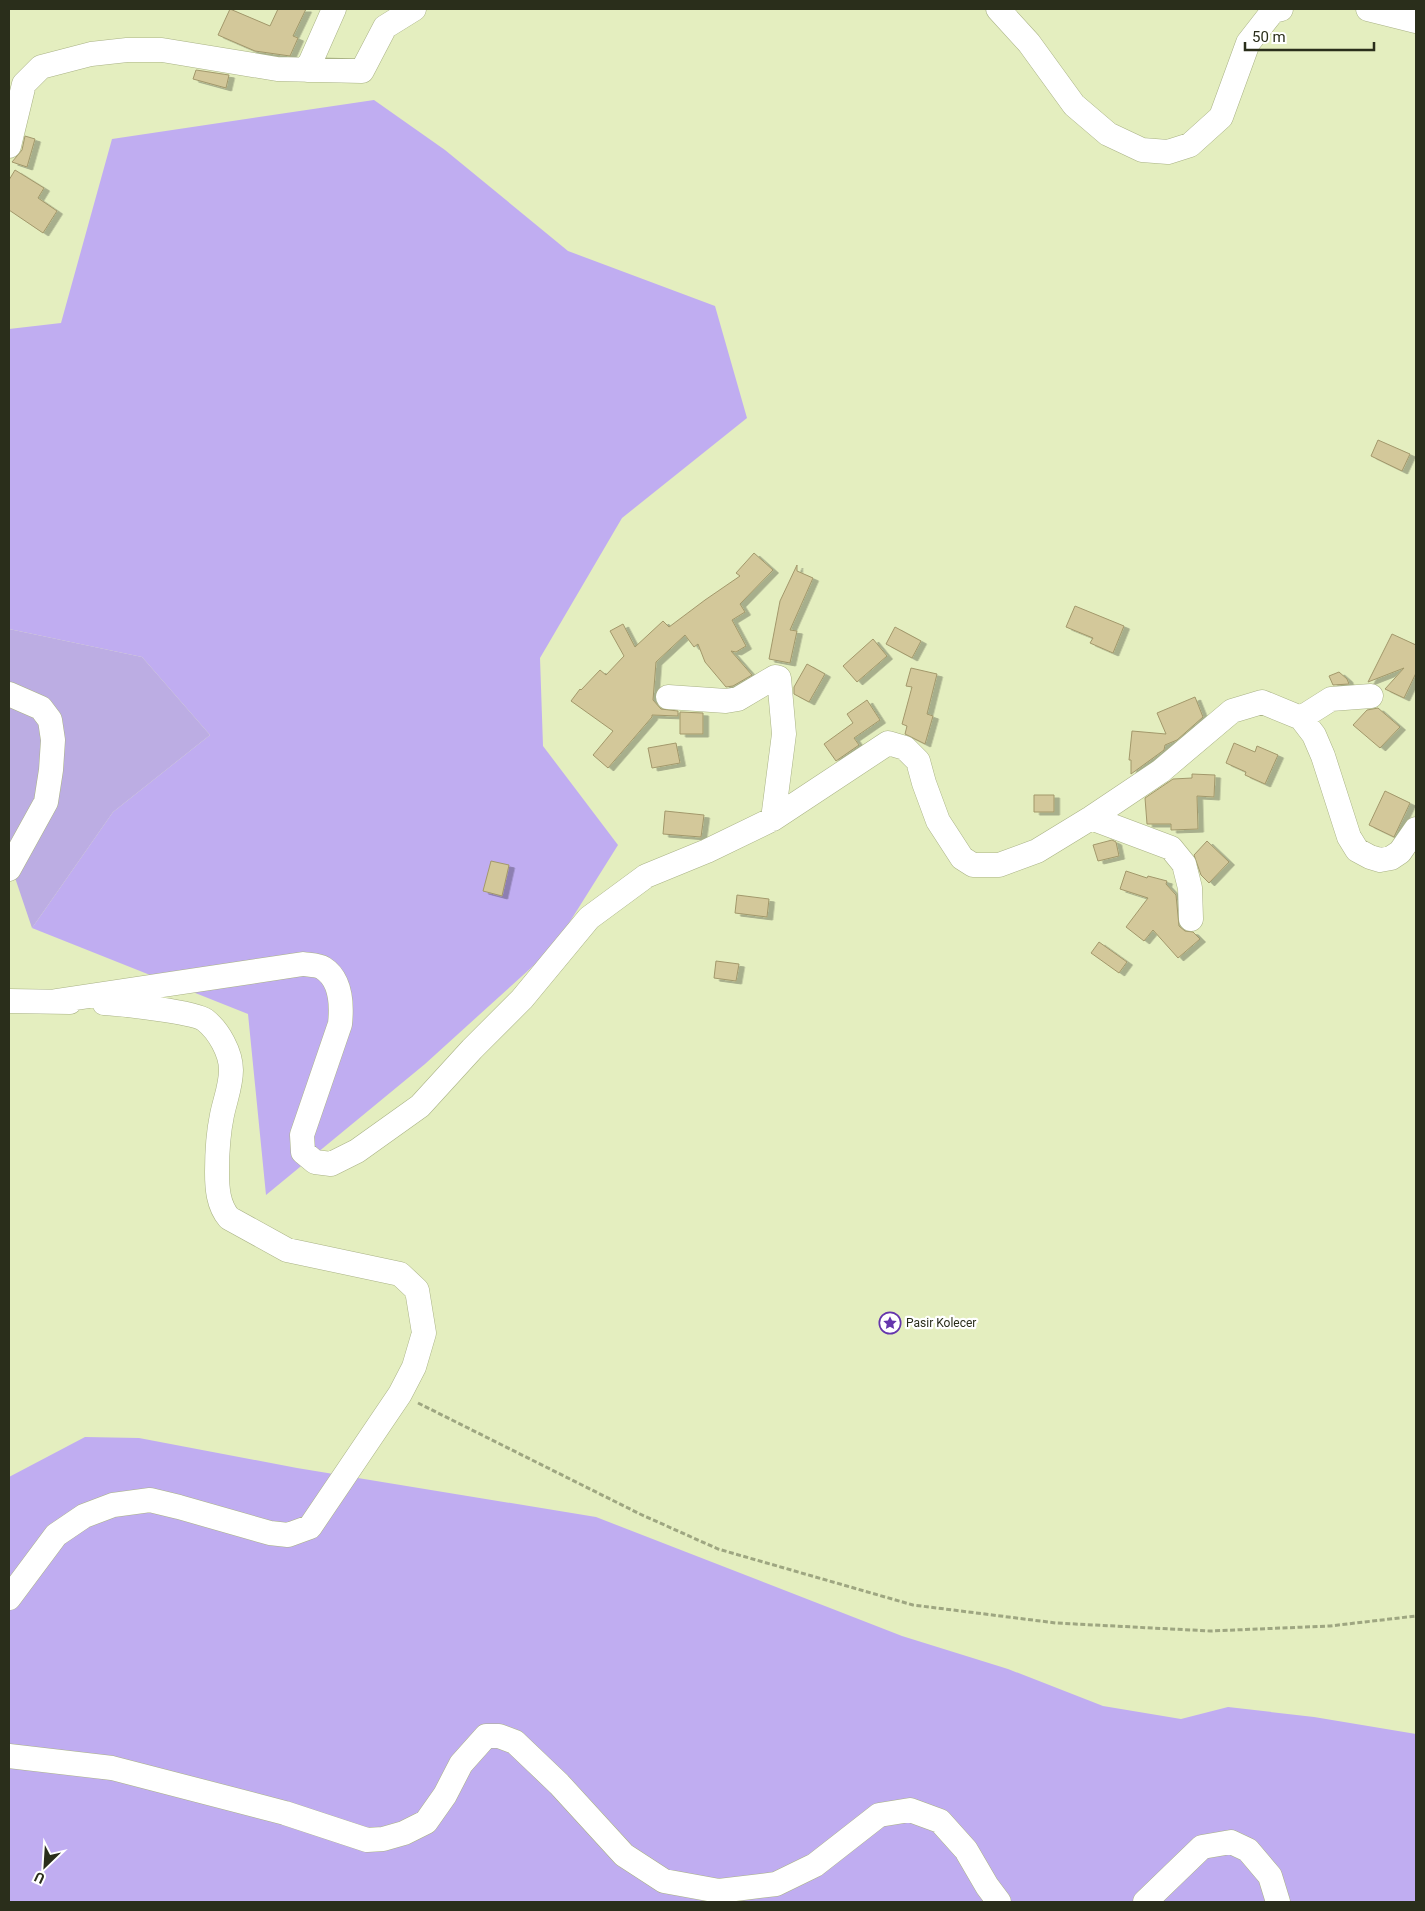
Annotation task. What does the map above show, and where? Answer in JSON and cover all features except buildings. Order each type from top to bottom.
[{"type":"street","points":[[307,70],[334,9]]},
{"type":"street","points":[[9,146],[24,84],[41,67],[91,54],[162,50],[277,69],[362,70],[385,26],[414,9]]},
{"type":"street","points":[[998,9],[1029,43],[1074,105],[1108,134],[1142,150],[1168,152],[1190,145],[1221,117],[1248,43],[1273,11],[1281,9]]},
{"type":"street","points":[[1368,9],[1416,21]]},
{"type":"street","points":[[668,697],[726,701],[738,699],[775,677],[779,678],[784,734],[773,819]]},
{"type":"street","points":[[9,694],[41,708],[50,720],[53,740],[46,802],[9,869]]},
{"type":"street","points":[[1301,718],[1330,699],[1371,696]]},
{"type":"street","points":[[56,1001],[303,964],[323,968],[336,982],[342,1005],[340,1024],[302,1135],[303,1152],[315,1162],[331,1164],[357,1151],[420,1106],[472,1049],[522,999],[589,918],[646,876],[708,851],[773,819],[888,743],[906,748],[918,761],[938,821],[962,858],[973,865],[999,865],[1037,851],[1091,818],[1161,771],[1232,711],[1262,702],[1301,718],[1314,735],[1323,756],[1349,837],[1357,850],[1380,860],[1416,855]]},
{"type":"street","points":[[1091,818],[1171,848],[1184,864],[1190,888],[1191,919]]},
{"type":"street","points":[[1380,860],[1391,858],[1400,852],[1416,829]]},
{"type":"street","points":[[9,1001],[114,1004],[169,1011],[204,1019],[218,1035],[228,1052],[231,1069],[218,1140],[218,1192],[223,1211],[229,1218],[287,1250],[400,1274],[417,1290],[424,1333],[414,1367],[400,1394],[310,1527],[288,1536],[270,1533],[150,1500],[113,1505],[84,1516],[56,1534],[9,1598]]},
{"type":"street","points":[[9,1756],[112,1768],[285,1813],[367,1840],[383,1839],[397,1835],[426,1822],[445,1795],[460,1764],[486,1736],[499,1736],[515,1742],[559,1784],[624,1855],[664,1881],[719,1891],[776,1884],[815,1865],[879,1815],[910,1810],[940,1821],[966,1850],[999,1902]]},
{"type":"street","points":[[1145,1902],[1202,1847],[1231,1842],[1248,1850],[1270,1876],[1278,1902]]},
{"type":"path","points":[[400,1394],[640,1514],[718,1549],[913,1604],[1056,1623],[1210,1630],[1330,1626],[1416,1616]]},
{"type":"shaded area","points":[[374,100],[445,150],[568,251],[715,306],[747,418],[622,518],[540,658],[543,746],[618,845],[554,947],[425,1064],[266,1195],[248,1014],[32,928],[113,812],[210,735],[142,657],[9,629],[9,329],[61,323],[112,139]]},
{"type":"shaded area","points":[[9,629],[142,657],[210,735],[113,812],[32,928],[9,860]]},
{"type":"shaded area","points":[[85,1437],[139,1438],[297,1468],[596,1517],[902,1636],[1008,1669],[1103,1706],[1181,1719],[1228,1707],[1314,1717],[1416,1734],[1416,1902],[9,1902],[9,1477]]},
{"type":"place","name":"Pasir Kolecer","points":[[890,1323]]}]
